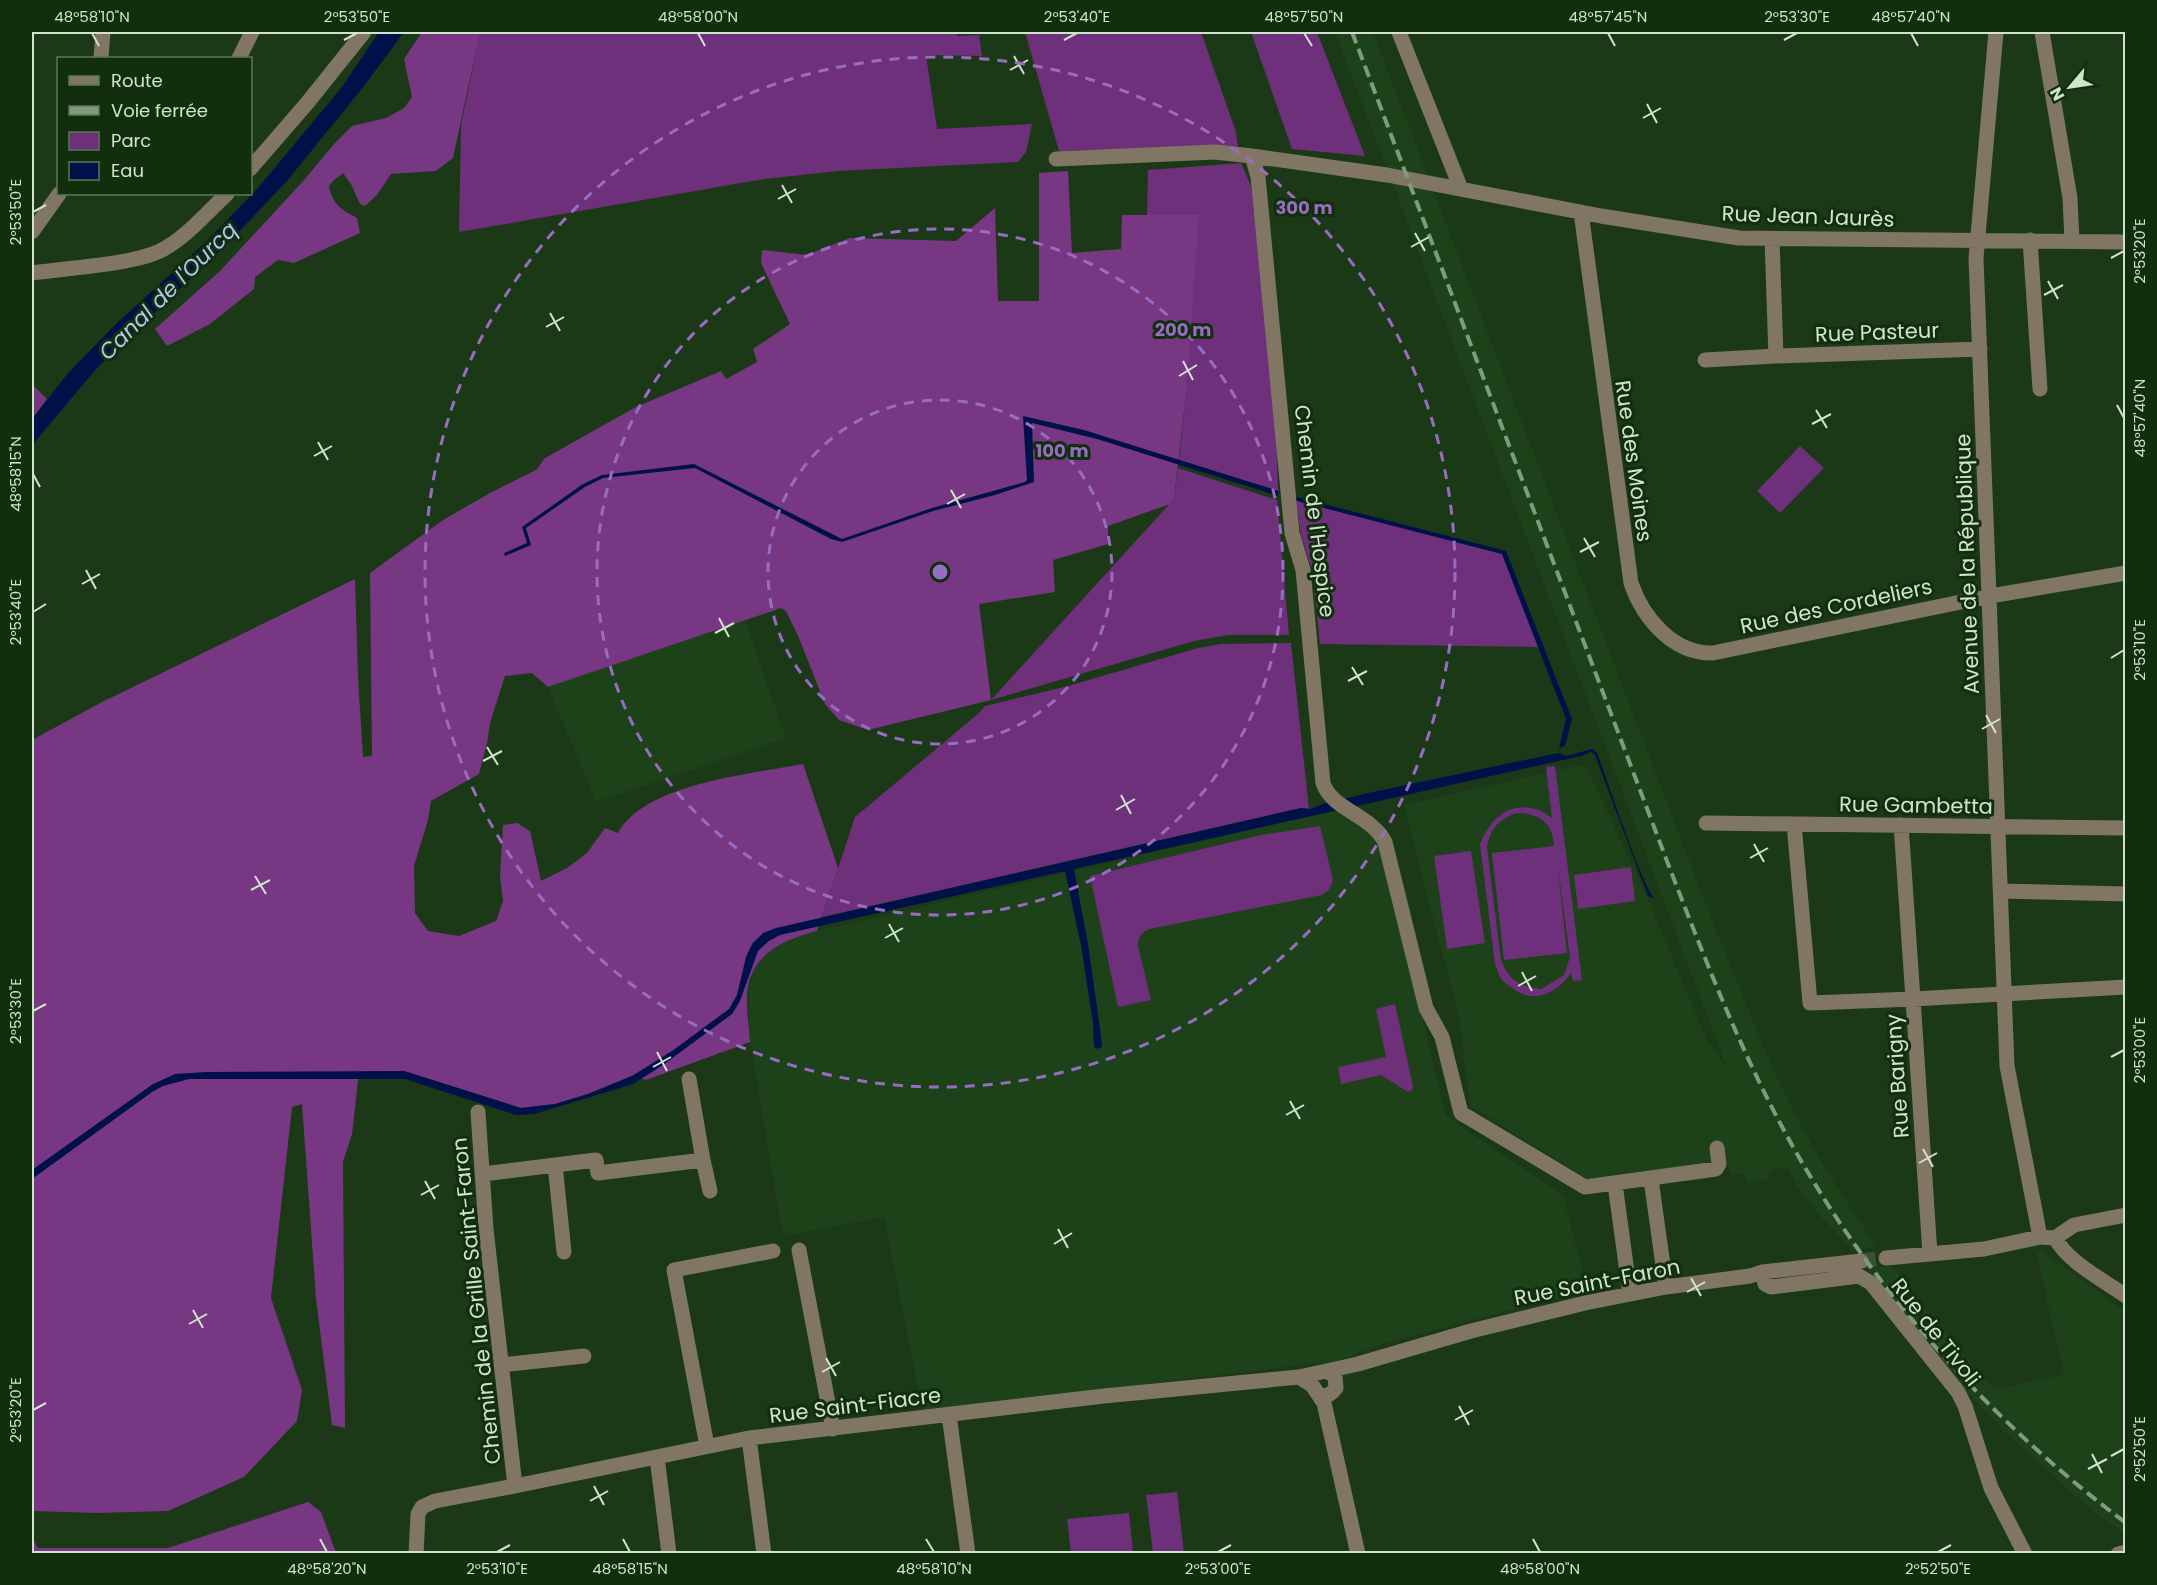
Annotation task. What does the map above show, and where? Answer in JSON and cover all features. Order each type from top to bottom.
[{"type":"street","points":[[101,57],[103,32]]},
{"type":"street","points":[[240,57],[252,32]]},
{"type":"street","points":[[252,167],[364,32]]},
{"type":"street","points":[[1399,32],[1461,189]]},
{"type":"street","name":"Avenue de la République","points":[[1996,32],[1976,258],[2002,891],[2004,993],[2010,1086],[2047,1238]]},
{"type":"street","points":[[2042,32],[2070,198],[2072,240]]},
{"type":"street","name":"Rue Jean Jaurès","points":[[1056,159],[1215,152],[1252,156],[1387,175],[1581,212],[1739,238],[2126,242]]},
{"type":"street","name":"Chemin de l'Hospice","points":[[1252,156],[1258,177],[1292,533],[1303,570],[1323,783],[1332,798],[1370,822],[1385,842],[1426,1008],[1442,1037],[1461,1113],[1585,1187],[1615,1184]]},
{"type":"street","points":[[32,232],[58,195]]},
{"type":"street","points":[[32,273],[122,261],[160,250],[179,239],[226,195]]},
{"type":"street","name":"Rue des Moines","points":[[1581,212],[1631,583],[1643,611],[1665,634],[1694,652],[1713,653],[1732,650]]},
{"type":"street","points":[[1772,239],[1776,356]]},
{"type":"street","points":[[2030,240],[2040,389]]},
{"type":"street","name":"Rue Pasteur","points":[[1705,360],[1980,349]]},
{"type":"street","name":"Rue des Cordeliers","points":[[1732,650],[1990,596],[2126,573]]},
{"type":"street","name":"Rue Gambetta","points":[[1706,823],[2126,828]]},
{"type":"street","points":[[1794,824],[1810,1003],[1913,999],[1901,825]]},
{"type":"street","points":[[2002,891],[2126,894]]},
{"type":"street","name":"Rue Barigny","points":[[1930,1254],[1913,999],[2126,987]]},
{"type":"street","points":[[689,1079],[710,1191]]},
{"type":"street","name":"Chemin de la Grille Saint-Faron","points":[[478,1112],[486,1229],[515,1486]]},
{"type":"street","points":[[1630,1294],[1615,1184],[1716,1169],[1719,1164],[1718,1148]]},
{"type":"street","points":[[483,1174],[596,1160],[598,1173],[704,1160]]},
{"type":"street","points":[[555,1165],[564,1252]]},
{"type":"street","points":[[1651,1179],[1666,1287]]},
{"type":"street","points":[[1886,1258],[1984,1249],[2047,1238],[2074,1226],[2126,1215]]},
{"type":"street","points":[[2047,1238],[2126,1296]]},
{"type":"street","points":[[799,1250],[833,1429]]},
{"type":"street","points":[[707,1446],[674,1270],[773,1251]]},
{"type":"street","name":"Rue Saint-Faron","points":[[1358,1554],[1320,1382],[1340,1373],[1346,1367],[1521,1318],[1666,1287],[1750,1276],[1762,1272],[1861,1261]]},
{"type":"street","name":"Rue de Tivoli","points":[[1762,1272],[1765,1284],[1771,1287],[1859,1276],[1871,1283],[1958,1392],[1965,1406],[1992,1488],[2025,1554]]},
{"type":"street","points":[[501,1365],[584,1356]]},
{"type":"street","name":"Rue Saint-Fiacre","points":[[416,1554],[417,1521],[422,1507],[435,1501],[749,1438],[1104,1396],[1320,1382]]},
{"type":"street","points":[[949,1415],[968,1554]]},
{"type":"street","points":[[749,1438],[764,1554]]},
{"type":"street","points":[[657,1457],[669,1554]]},
{"type":"street","points":[[2118,1554],[2126,1552]]},
{"type":"shaded area","points":[[422,32],[480,32],[453,158],[436,171],[391,174],[377,195],[365,206],[360,204],[343,173],[329,186],[330,192],[338,206],[357,218],[360,233],[294,263],[278,260],[255,277],[254,289],[210,324],[167,346],[155,329],[220,271],[334,144],[352,126],[386,118],[404,108],[412,97],[404,59]]},
{"type":"shaded area","points":[[1335,32],[1373,32],[1715,928],[1770,1062],[1826,1170],[1877,1247],[1854,1251],[1819,1215],[1797,1186],[1787,1167],[1769,1170],[1769,1180],[1746,1182],[1745,1173],[1730,1174],[1727,1157],[1713,1158],[1710,1165],[1588,1179],[1470,1106],[1459,1018],[1404,805],[1585,764],[1643,888],[1707,1040],[1727,1068]]},
{"type":"shaded area","points":[[1068,171],[1072,253],[1121,249],[1122,215],[1199,215],[1186,393],[1174,499],[1170,504],[1108,526],[1108,544],[1053,560],[1055,592],[979,604],[991,700],[868,730],[839,720],[825,704],[799,638],[786,611],[781,608],[548,687],[532,673],[505,676],[490,723],[479,774],[431,801],[428,820],[414,866],[415,913],[428,931],[459,936],[496,921],[503,901],[500,876],[503,825],[517,823],[530,831],[541,881],[567,868],[587,853],[605,828],[618,833],[632,816],[651,803],[675,792],[729,777],[803,764],[838,868],[817,931],[794,938],[774,948],[758,964],[752,974],[747,992],[750,1042],[646,1080],[632,1076],[588,1094],[555,1104],[521,1108],[404,1071],[359,1072],[352,1134],[343,1162],[345,1428],[332,1425],[316,1299],[302,1104],[292,1107],[271,1298],[302,1390],[297,1421],[244,1477],[168,1511],[97,1513],[32,1511],[32,740],[102,702],[355,579],[363,757],[372,756],[370,573],[443,520],[536,470],[545,458],[636,407],[721,371],[726,379],[757,362],[753,349],[790,324],[761,263],[762,250],[807,255],[850,238],[956,241],[995,208],[998,301],[1039,301],[1039,173]]},
{"type":"shaded area","points":[[32,384],[47,399],[32,419]]},
{"type":"shaded area","points":[[745,620],[786,738],[596,802],[548,687]]},
{"type":"shaded area","points":[[1339,809],[1379,838],[1446,1116],[1563,1195],[1587,1290],[1386,1343],[1340,1360],[923,1412],[884,1217],[783,1236],[750,1042],[748,987],[756,964],[776,946],[796,936]]},
{"type":"shaded area","points":[[2035,1249],[2042,1251],[2125,1311],[2125,1534],[2095,1513],[2005,1432],[1924,1344],[1866,1268],[1892,1266],[1951,1341],[1996,1390],[2064,1374]]},
{"type":"shaded area","points":[[308,1502],[321,1512],[336,1553],[32,1553],[32,1538],[38,1548],[168,1548]]},
{"type":"green space","points":[[480,32],[956,32],[957,36],[979,35],[982,56],[926,55],[937,129],[1032,124],[1026,152],[1018,162],[838,171],[764,179],[459,232],[461,125]]},
{"type":"green space","points":[[1025,32],[1201,32],[1236,132],[1238,147],[1059,151]]},
{"type":"green space","points":[[1251,32],[1317,32],[1365,156],[1292,149]]},
{"type":"green space","points":[[1241,163],[1251,186],[1276,426],[1278,491],[1179,460],[1186,393],[1147,215],[1148,170]]},
{"type":"green space","points":[[1800,446],[1824,468],[1780,513],[1757,491]]},
{"type":"green space","points":[[1178,468],[1277,500],[1289,635],[1228,635],[1194,641],[991,700],[1174,499]]},
{"type":"green space","points":[[1296,500],[1502,554],[1538,647],[1320,644],[1313,574],[1301,535]]},
{"type":"green space","points":[[1291,643],[1309,809],[1301,808],[822,917],[855,817],[985,706],[1068,686],[1198,648],[1221,644]]},
{"type":"green space","points":[[1555,766],[1582,980],[1573,981],[1571,973],[1560,986],[1546,994],[1531,996],[1515,990],[1504,982],[1495,964],[1480,844],[1494,821],[1508,810],[1525,807],[1539,810],[1552,818],[1546,767]],"holes":[[[1516,813],[1538,817],[1548,825],[1554,846],[1492,853],[1504,960],[1567,953],[1558,868],[1570,957],[1564,975],[1541,989],[1516,982],[1501,960],[1487,848],[1490,836],[1500,822]]]},
{"type":"green space","points":[[1320,826],[1333,880],[1329,890],[1322,895],[1149,929],[1139,938],[1138,946],[1151,1000],[1118,1007],[1090,876],[1261,835]]},
{"type":"green space","points":[[1471,851],[1485,943],[1447,949],[1434,856]]},
{"type":"green space","points":[[1631,867],[1635,901],[1578,909],[1574,875]]},
{"type":"green space","points":[[1395,1004],[1412,1090],[1408,1092],[1381,1075],[1341,1084],[1338,1067],[1386,1057],[1376,1009]]},
{"type":"green space","points":[[1177,1492],[1184,1553],[1153,1553],[1146,1495]]},
{"type":"green space","points":[[1129,1513],[1133,1553],[1071,1553],[1067,1519]]},
{"type":"water","name":"Canal de l'Ourcq","points":[[379,32],[404,32],[364,86],[287,181],[230,241],[97,368],[32,445],[32,419],[69,372],[117,323],[208,240],[252,195],[342,87]]},
{"type":"water","points":[[1023,416],[1084,430],[1278,491],[1278,496],[1097,439],[1032,423],[1034,482],[933,511],[842,542],[831,539],[695,468],[603,478],[585,487],[526,528],[531,545],[505,556],[504,553],[527,543],[522,527],[583,484],[602,475],[694,464],[842,539],[932,508],[1025,482],[1027,480]]},
{"type":"water","points":[[1289,495],[1506,551],[1572,719],[1565,746],[1559,748],[1566,719],[1502,554],[1289,499]]},
{"type":"water","points":[[1592,749],[1597,753],[1642,875],[1655,899],[1648,896],[1595,755],[1591,752],[1074,869],[1088,944],[1101,1036],[1102,1047],[1096,1049],[1081,945],[1065,871],[780,935],[758,951],[740,1001],[732,1014],[663,1065],[633,1084],[534,1114],[516,1115],[405,1079],[189,1079],[163,1086],[152,1092],[32,1179],[32,1170],[153,1084],[175,1074],[404,1071],[521,1108],[555,1104],[588,1094],[632,1076],[672,1051],[729,1009],[737,995],[746,957],[752,944],[763,933],[776,928],[1301,808],[1311,809],[1322,804],[1368,793],[1558,753],[1566,756]]},
{"type":"tunnel","points":[[1861,1261],[1886,1258]]},
{"type":"railway","points":[[1352,32],[1683,903],[1724,1004],[1770,1104],[1820,1192],[1855,1246],[1936,1347],[2026,1440],[2126,1523]]}]
